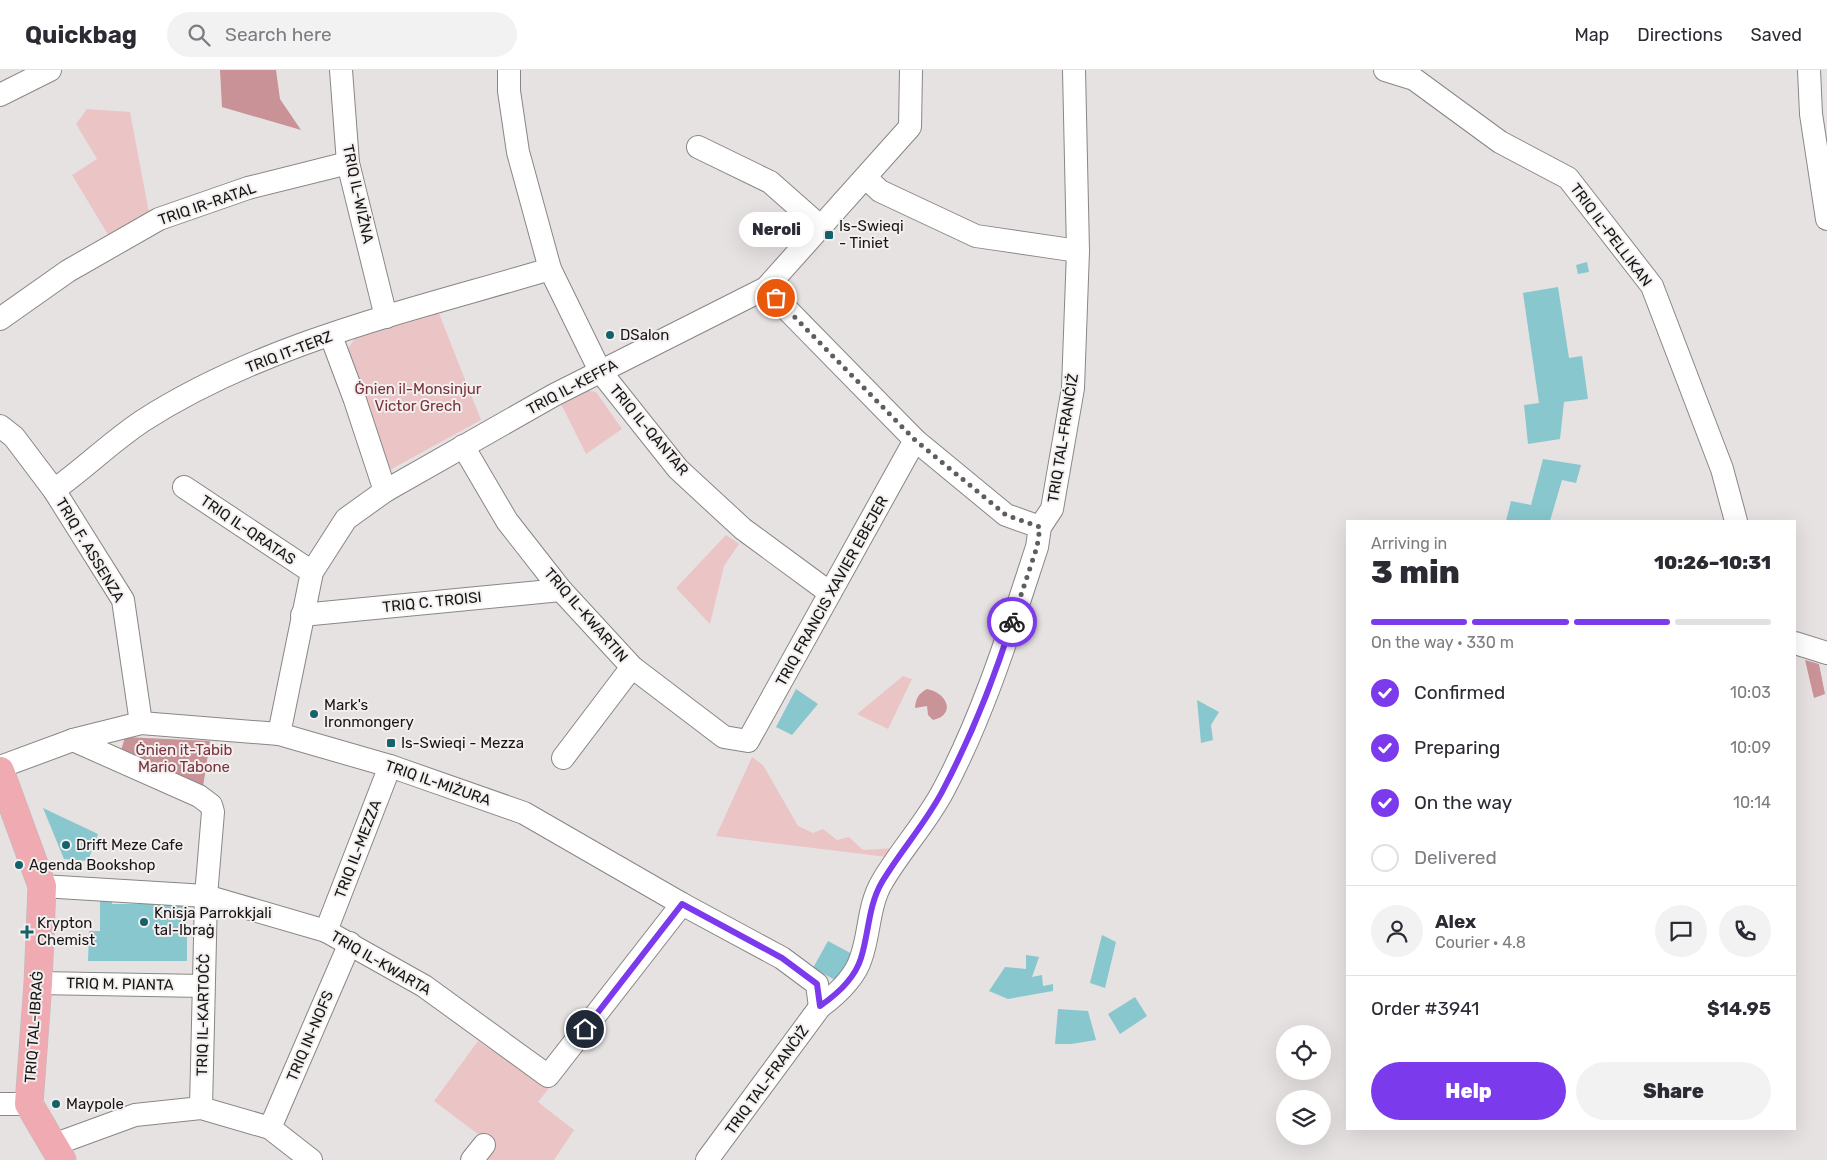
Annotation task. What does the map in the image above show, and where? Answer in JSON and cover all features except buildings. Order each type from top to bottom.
[{"type":"main road","name":"TRIQ TAL-IBRAĠ","points":[[0,771],[42,886],[38,983],[29,1104],[58,1152]]},
{"type":"street","points":[[0,95],[50,70]]},
{"type":"street","name":"TRIQ IL-WIŻNA","points":[[341,70],[348,163],[386,317]]},
{"type":"street","name":"TRIQ IL-QANTAR","points":[[509,70],[509,91],[518,152],[550,269],[600,371],[678,469],[743,529],[830,593]]},
{"type":"street","name":"TRIQ IL-KEFFA","points":[[278,734],[312,572],[346,519],[385,491],[463,446],[600,371],[766,288],[910,127],[911,70]]},
{"type":"street","name":"TRIQ TAL-FRANĊIŻ","points":[[707,1160],[820,1006],[838,994],[861,959],[870,910],[882,882],[910,843],[943,790],[995,674],[1037,547],[1040,527],[1052,509],[1073,388],[1078,251],[1074,70]]},
{"type":"street","name":"TRIQ IL-PELLIKAN","points":[[1385,70],[1414,79],[1500,142],[1568,178],[1652,286],[1722,469],[1736,520]]},
{"type":"street","points":[[1809,70],[1811,114],[1826,208]]},
{"type":"street","points":[[698,147],[770,182],[821,227]]},
{"type":"street","name":"TRIQ IR-RATAL","points":[[0,319],[68,270],[159,219],[248,188],[348,163]]},
{"type":"street","points":[[866,178],[880,191],[976,236],[1078,251]]},
{"type":"street","name":"TRIQ IT-TERZ","points":[[54,490],[143,421],[201,388],[265,359],[386,317],[550,269]]},
{"type":"street","points":[[766,288],[915,440],[1006,515],[1040,527]]},
{"type":"street","points":[[331,336],[355,400],[385,491]]},
{"type":"street","name":"TRIQ F. ASSENZA","points":[[0,426],[14,437],[54,490],[123,600],[141,723]]},
{"type":"street","name":"TRIQ FRANCIS XAVIER EBEJER","points":[[748,742],[915,440]]},
{"type":"street","name":"TRIQ IL-KWARTIN","points":[[463,446],[507,521],[561,590],[632,667],[724,737],[748,742]]},
{"type":"street","name":"TRIQ IL-QRATAS","points":[[184,487],[312,572]]},
{"type":"street","name":"TRIQ C. TROISI","points":[[302,615],[561,590]]},
{"type":"street","points":[[1796,643],[1827,653]]},
{"type":"street","points":[[564,758],[632,667]]},
{"type":"street","name":"TRIQ IL-MIŻURA","points":[[0,767],[73,740],[141,723],[278,734],[390,766],[524,812],[682,904],[782,958],[817,984],[820,1006]]},
{"type":"street","name":"TRIQ IL-KARTOĊĊ","points":[[73,740],[199,796],[211,805],[213,812],[206,896],[201,1108]]},
{"type":"street","name":"TRIQ IL-MEZZA","points":[[326,931],[390,766]]},
{"type":"street","name":"TRIQ IL-KWARTA","points":[[42,886],[206,896],[326,931],[424,986],[548,1076],[682,904]]},
{"type":"street","name":"TRIQ IN-NOFS","points":[[270,1128],[350,943]]},
{"type":"street","name":"TRIQ M. PIANTA","points":[[38,983],[203,986]]},
{"type":"street","points":[[0,1104],[29,1104]]},
{"type":"street","points":[[58,1152],[92,1130],[135,1115],[201,1108],[270,1128],[311,1160]]},
{"type":"green space","points":[[220,70],[276,70],[280,99],[301,130],[222,107]]},
{"type":"green space","points":[[87,109],[130,112],[150,218],[110,238],[72,175],[97,159],[76,124]]},
{"type":"green space","name":"Ġnien il-Monsinjur Victor Grech","points":[[438,311],[481,420],[388,471],[346,352],[355,338],[431,316]]},
{"type":"green space","points":[[587,390],[596,392],[622,429],[586,454],[561,404]]},
{"type":"green space","points":[[726,535],[739,544],[724,566],[710,624],[676,588]]},
{"type":"green space","points":[[903,676],[912,679],[888,729],[857,714]]},
{"type":"green space","name":"Ġnien it-Tabib Mario Tabone","points":[[125,737],[210,741],[203,787],[120,754]]},
{"type":"green space","points":[[752,757],[763,765],[798,826],[813,833],[823,829],[837,840],[849,837],[863,850],[895,848],[887,857],[716,836]]},
{"type":"green space","points":[[478,1041],[549,1088],[538,1102],[574,1130],[554,1160],[485,1160],[495,1147],[434,1101]]},
{"type":"shaded area","points":[[1805,660],[1819,664],[1825,694],[1814,698]]},
{"type":"shaded area","points":[[927,689],[934,691],[944,699],[947,709],[945,714],[933,720],[928,715],[927,706],[915,708],[918,697]]},
{"type":"way so far","points":[[776,298],[915,440],[1006,515],[1040,527],[1037,547],[1012,622]]},
{"type":"place","name":"Is-Swieqi - Tiniet","points":[[829,235]]},
{"type":"place","name":"Neroli","points":[[776,298]]},
{"type":"place","name":"DSalon","points":[[610,335]]},
{"type":"place","name":"Mark's Ironmongery","points":[[314,714]]},
{"type":"place","name":"Is-Swieqi - Mezza","points":[[391,743]]},
{"type":"place","name":"Drift Meze Cafe","points":[[66,845]]},
{"type":"place","name":"Agenda Bookshop","points":[[19,865]]},
{"type":"place","name":"Knisja Parrokkjali tal-Ibraġ","points":[[144,922]]},
{"type":"place","name":"Krypton Chemist","points":[[27,932]]},
{"type":"place","name":"Maypole","points":[[56,1104]]},
{"type":"route","points":[[585,1029],[682,904],[782,958],[817,984],[820,1006],[838,994],[861,959],[870,910],[882,882],[910,843],[943,790],[995,674],[1012,622]]}]
